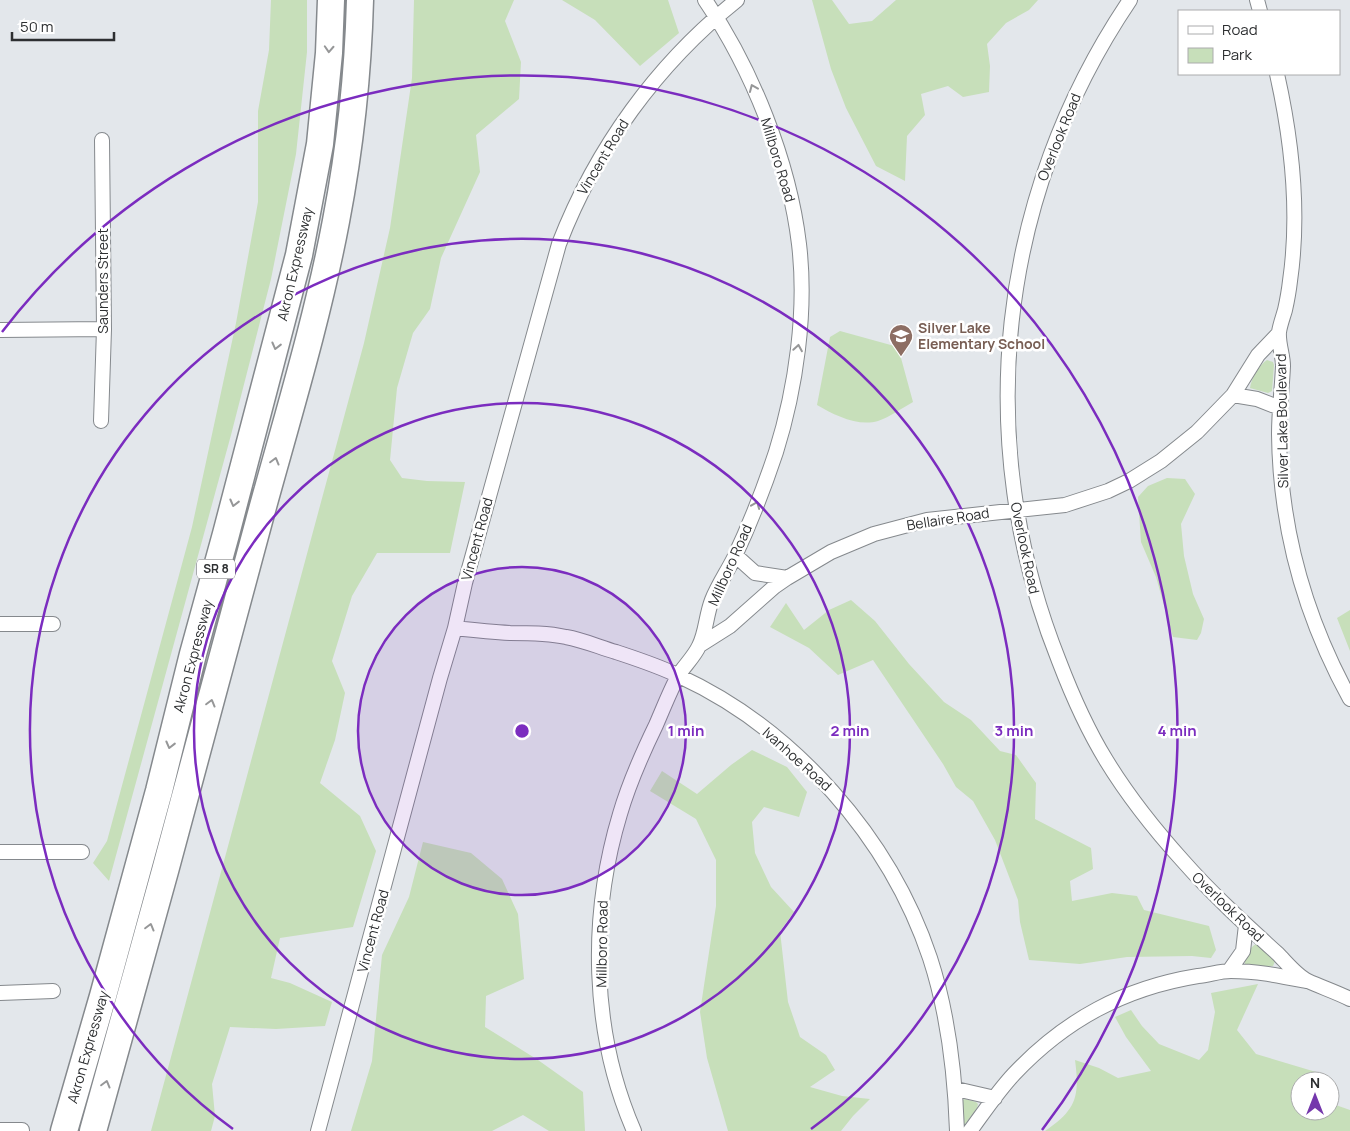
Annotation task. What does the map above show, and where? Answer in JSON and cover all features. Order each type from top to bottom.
[{"type":"highway","name":"Akron Expressway","points":[[64,1131],[159,791],[193,654],[299,255],[321,136],[329,53],[330,0]]},
{"type":"highway","name":"Akron Expressway","points":[[93,1131],[187,792],[307,346],[327,262],[343,180],[352,114],[357,67],[360,0]]},
{"type":"street","name":"Millboro Road","points":[[634,1131],[619,1090],[606,1037],[601,1005],[598,963],[601,910],[611,846],[625,797],[642,755],[679,675],[700,645],[712,602],[735,555],[766,480],[786,417],[799,342],[802,289],[795,215],[774,140],[762,108],[741,61],[705,0]]},
{"type":"street","name":"Vincent Road","points":[[318,1131],[455,628],[465,583],[559,244],[572,212],[595,167],[619,128],[650,86],[716,17],[737,0]]},
{"type":"street","name":"Overlook Road","points":[[1130,0],[1099,49],[1072,101],[1048,160],[1027,228],[1017,281],[1007,377],[1009,451],[1016,510],[1030,578],[1047,632],[1068,685],[1106,760],[1156,832],[1198,879],[1306,981],[1350,999]]},
{"type":"street","name":"Silver Lake Boulevard","points":[[1277,75],[1290,147],[1294,214],[1290,280],[1279,333],[1283,364],[1279,436],[1283,496],[1295,560],[1312,617],[1339,679],[1350,698]]},
{"type":"street","name":"Saunders Street","points":[[101,421],[104,329],[102,140]]},
{"type":"street","points":[[0,330],[104,329]]},
{"type":"street","name":"Bellaire Road","points":[[700,645],[730,626],[787,578],[831,552],[874,534],[927,520],[1065,505],[1129,481],[1182,445],[1233,394],[1258,355],[1279,333]]},
{"type":"street","points":[[1233,394],[1257,399],[1280,408]]},
{"type":"street","points":[[735,555],[755,573],[787,578]]},
{"type":"street","points":[[0,624],[53,624]]},
{"type":"street","name":"Ivanhoe Road","points":[[455,628],[565,636],[679,675],[723,699],[765,729],[790,750],[840,799],[869,838],[894,881],[914,918],[929,956],[936,977],[947,1030],[956,1089],[958,1131]]},
{"type":"street","points":[[0,852],[82,852]]},
{"type":"street","points":[[1229,971],[1243,951],[1246,925]]},
{"type":"street","points":[[970,1131],[1010,1079],[1036,1053],[1069,1026],[1091,1012],[1123,996],[1144,988],[1176,980],[1229,971],[1261,972],[1306,981]]},
{"type":"street","points":[[0,993],[53,991]]},
{"type":"street","points":[[956,1089],[995,1098]]},
{"type":"street","points":[[0,1130],[22,1130]]},
{"type":"green space","points":[[271,0],[307,0],[307,52],[296,154],[271,279],[231,435],[109,881],[93,863],[107,841],[192,527],[236,323],[258,202],[258,111],[269,50]]},
{"type":"green space","points":[[414,0],[514,0],[505,21],[521,62],[519,99],[476,135],[480,172],[441,258],[430,309],[413,333],[397,388],[390,460],[402,478],[465,482],[450,553],[377,553],[352,596],[332,661],[345,693],[335,740],[320,783],[360,816],[376,851],[353,927],[280,938],[271,978],[290,983],[332,1002],[325,1026],[276,1029],[230,1027],[212,1084],[215,1116],[211,1131],[151,1131],[364,343],[390,228],[412,78]]},
{"type":"green space","points":[[562,0],[668,0],[679,33],[640,66],[595,20]]},
{"type":"green space","points":[[812,0],[832,0],[849,24],[872,21],[896,0],[1038,0],[1029,10],[1006,23],[987,44],[990,66],[989,92],[963,97],[948,86],[921,94],[925,115],[907,136],[905,181],[876,166],[846,108],[831,69]]},
{"type":"green space","points":[[840,331],[898,347],[913,402],[887,417],[870,422],[846,419],[817,405],[830,337]]},
{"type":"green space","points":[[1267,360],[1273,362],[1274,365],[1272,391],[1268,393],[1250,388],[1256,372]]},
{"type":"green space","points":[[1167,478],[1185,479],[1195,494],[1181,524],[1184,556],[1193,594],[1204,619],[1201,633],[1197,640],[1173,637],[1156,577],[1141,542],[1138,497],[1148,486]]},
{"type":"green space","points":[[851,600],[875,621],[909,664],[944,702],[971,720],[1000,751],[1016,755],[1036,783],[1035,819],[1091,848],[1093,869],[1070,881],[1072,901],[1112,893],[1137,896],[1144,910],[1209,926],[1216,950],[1211,958],[1192,956],[1127,957],[1080,964],[1029,960],[1020,922],[1018,900],[995,840],[973,801],[956,787],[943,764],[873,660],[838,675],[809,648],[770,627],[786,603],[804,630],[829,610]]},
{"type":"green space","points":[[1350,610],[1350,651],[1337,618]]},
{"type":"green space","points":[[752,750],[787,767],[807,792],[799,817],[764,807],[752,822],[755,853],[771,887],[794,912],[780,931],[788,1002],[800,1037],[826,1055],[835,1070],[810,1087],[842,1096],[870,1099],[841,1131],[728,1131],[707,1058],[700,1012],[716,906],[716,860],[696,819],[650,791],[662,771],[697,794]]},
{"type":"green space","points":[[423,842],[471,853],[502,879],[518,914],[524,979],[486,996],[485,1027],[538,1060],[583,1092],[585,1131],[549,1131],[523,1115],[492,1131],[351,1131],[372,1061],[382,955],[409,897]]},
{"type":"green space","points":[[1256,944],[1276,959],[1273,966],[1245,966],[1245,960],[1251,948]]},
{"type":"green space","points":[[1258,984],[1237,1030],[1256,1054],[1313,1071],[1290,1071],[1290,1121],[1340,1121],[1340,1106],[1350,1110],[1350,1131],[1045,1131],[1063,1116],[1074,1102],[1077,1084],[1075,1060],[1099,1068],[1118,1078],[1151,1071],[1126,1037],[1115,1017],[1131,1010],[1142,1026],[1159,1044],[1199,1060],[1208,1050],[1215,1012],[1211,993]]},
{"type":"green space","points":[[965,1099],[978,1104],[963,1127],[962,1100]]},
{"type":"place","name":"Silver Lake Elementary School","points":[[901,357]]}]
